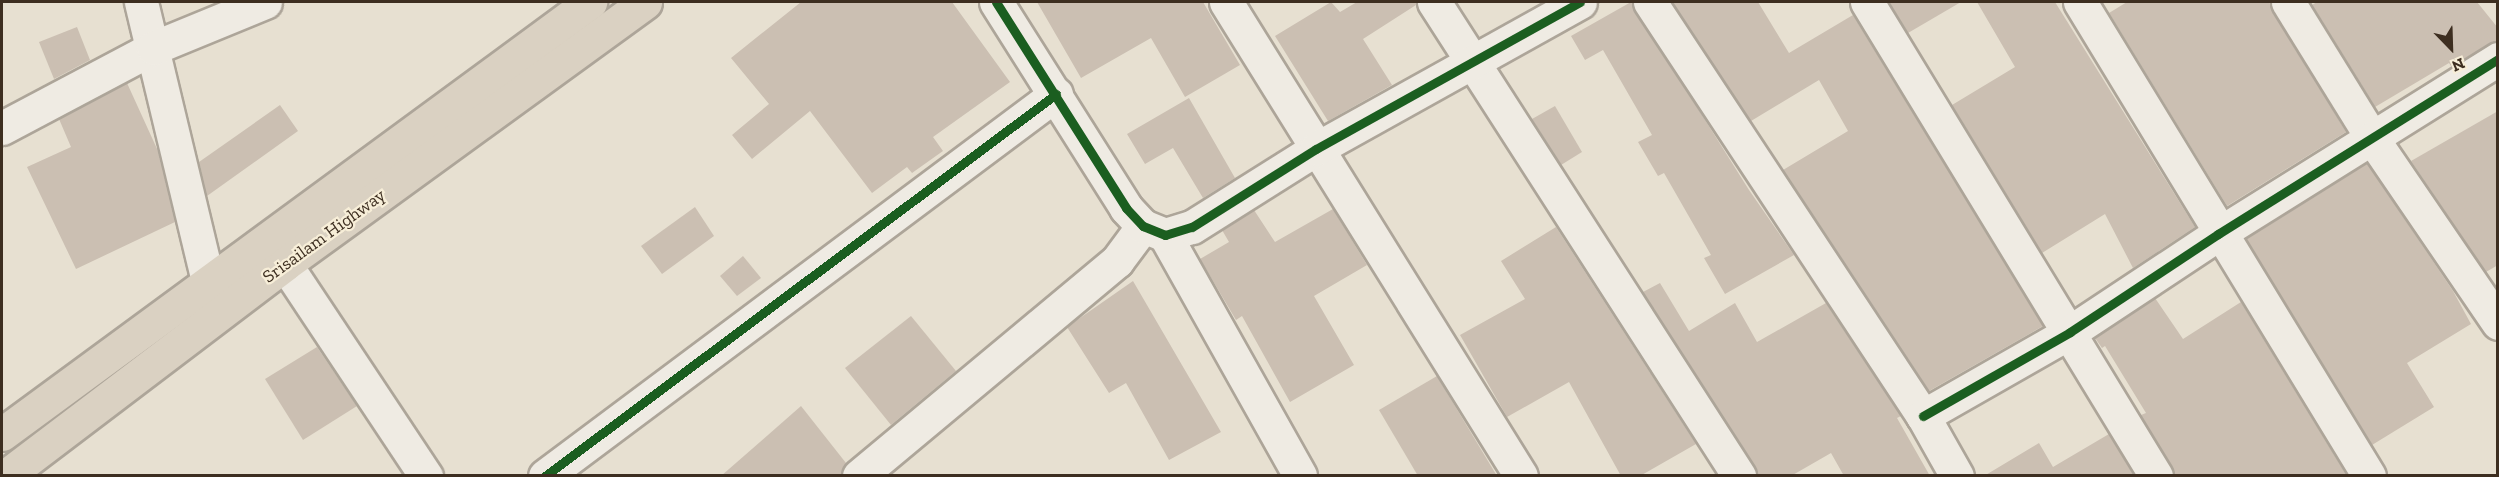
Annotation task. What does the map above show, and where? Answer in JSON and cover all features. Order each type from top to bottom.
[{"type":"highway","name":"Srisailam Highway","points":[[2,434],[590,2]]},
{"type":"highway","name":"Srisailam Highway","points":[[6,476],[285,264],[645,2]]},
{"type":"street","points":[[141,2],[208,281]]},
{"type":"street","points":[[2,128],[153,48],[265,2]]},
{"type":"street","points":[[996,2],[1126,208],[1154,231],[1300,476]]},
{"type":"street","points":[[1226,2],[1521,476]]},
{"type":"street","points":[[1434,2],[1739,476]]},
{"type":"street","points":[[859,476],[1154,231],[1192,227],[1316,149],[1470,61],[1580,2]]},
{"type":"street","points":[[1650,2],[1923,416],[1958,476]]},
{"type":"street","points":[[1867,2],[2156,476]]},
{"type":"street","points":[[2080,2],[2218,234],[2369,476]]},
{"type":"street","points":[[2288,2],[2372,138],[2498,323]]},
{"type":"street","points":[[1923,416],[2070,332],[2218,234],[2498,59]]},
{"type":"street","points":[[545,476],[1056,94]]},
{"type":"street","points":[[285,264],[426,476]]},
{"type":"building","points":[[801,2],[952,2],[1010,82],[933,137],[943,151],[912,173],[907,167],[872,193],[810,111],[752,159],[732,135],[769,104],[731,58]]},
{"type":"building","points":[[1037,2],[1203,2],[1240,65],[1185,97],[1151,38],[1081,78]]},
{"type":"building","points":[[1331,2],[1340,12],[1357,2],[1416,2],[1416,5],[1363,39],[1392,85],[1328,121],[1275,36]]},
{"type":"building","points":[[1631,2],[1749,190],[1794,255],[1725,294],[1704,258],[1711,255],[1664,173],[1658,176],[1638,142],[1652,135],[1603,50],[1585,60],[1571,36]]},
{"type":"building","points":[[1672,2],[1758,2],[1789,53],[1853,15],[2043,326],[1929,391],[1783,170],[1848,131],[1819,80],[1751,121]]},
{"type":"building","points":[[1889,2],[1961,2],[1908,33]]},
{"type":"building","points":[[1977,2],[2055,2],[2195,227],[2133,268],[2105,214],[2042,253],[1952,105],[2015,67]]},
{"type":"building","points":[[2127,2],[2269,2],[2346,132],[2227,206],[2109,13]]},
{"type":"building","points":[[2317,2],[2477,2],[2498,28],[2498,40],[2451,66],[2449,63],[2375,107],[2312,5]]},
{"type":"building","points":[[77,27],[90,60],[54,79],[39,42]]},
{"type":"building","points":[[127,83],[158,151],[175,222],[76,269],[27,167],[71,147],[59,119]]},
{"type":"building","points":[[1189,98],[1235,178],[1203,198],[1173,148],[1145,164],[1127,134]]},
{"type":"building","points":[[280,105],[298,131],[207,196],[199,162]]},
{"type":"building","points":[[1555,106],[1582,152],[1561,165],[1532,119]]},
{"type":"building","points":[[2498,111],[2498,265],[2486,272],[2411,161]]},
{"type":"building","points":[[2367,163],[2453,291],[2471,324],[2407,363],[2434,407],[2372,445],[2246,239]]},
{"type":"building","points":[[695,207],[714,236],[662,274],[641,246]]},
{"type":"building","points":[[1333,209],[1367,265],[1314,296],[1354,365],[1290,402],[1242,316],[1236,320],[1200,259],[1229,242],[1222,230],[1254,210],[1275,242]]},
{"type":"building","points":[[1556,227],[1696,444],[1640,476],[1621,476],[1569,382],[1507,417],[1460,335],[1525,299],[1501,261]]},
{"type":"building","points":[[743,256],[761,278],[737,296],[720,276]]},
{"type":"building","points":[[1133,281],[1221,432],[1169,460],[1126,383],[1109,393],[1067,327]]},
{"type":"building","points":[[1660,283],[1689,331],[1735,303],[1757,342],[1826,303],[1901,416],[1897,418],[1930,476],[1844,476],[1831,453],[1791,476],[1758,476],[1643,292]]},
{"type":"building","points":[[2155,298],[2183,339],[2241,302],[2347,476],[2175,476],[2141,415],[2146,413],[2105,346],[2102,348],[2095,338]]},
{"type":"building","points":[[911,316],[956,371],[891,425],[845,368]]},
{"type":"building","points":[[317,347],[357,406],[303,440],[265,379]]},
{"type":"building","points":[[1437,376],[1497,476],[1418,476],[1379,410]]},
{"type":"building","points":[[801,406],[846,463],[841,476],[721,476]]},
{"type":"building","points":[[2109,434],[2134,476],[1984,476],[2039,443],[2053,467]]},
{"type":"cycle path","points":[[996,2],[1126,208],[1143,226],[1165,235],[1192,227],[1316,149],[1580,2]]},
{"type":"cycle path","points":[[1923,416],[2070,332],[2218,234],[2498,59]]},
{"type":"cycle path","points":[[545,476],[1056,94]]}]
